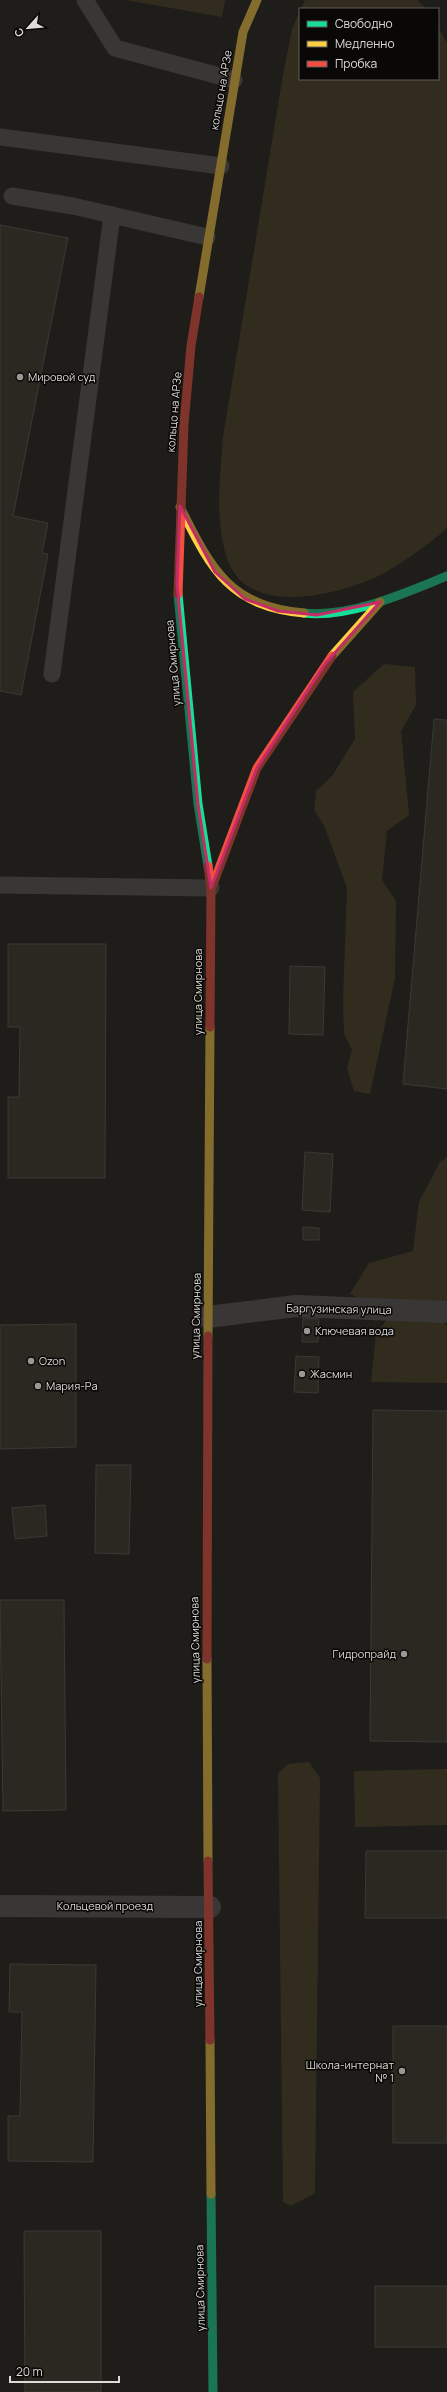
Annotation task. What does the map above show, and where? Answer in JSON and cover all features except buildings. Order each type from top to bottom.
[{"type":"main road","name":"кольцо на АРЗе","points":[[180,506],[184,424],[191,346],[207,237],[221,166],[234,80],[244,32],[257,0]]},
{"type":"main road","points":[[180,506],[215,572],[245,599],[278,611],[317,614],[380,602],[446,575]]},
{"type":"main road","name":"улица Смирнова","points":[[180,506],[177,584],[198,804],[211,888],[206,1580],[213,2392]]},
{"type":"main road","name":"улица Смирнова","points":[[211,888],[257,768],[325,664],[380,602]]},
{"type":"street","name":"Баргузинская улица","points":[[208,1317],[296,1306],[447,1312]]},
{"type":"street","name":"Кольцевой проезд","points":[[0,1906],[210,1907]]},
{"type":"lane","points":[[85,0],[116,48],[234,80]]},
{"type":"lane","points":[[0,137],[221,166]]},
{"type":"lane","points":[[12,196],[112,214],[207,237]]},
{"type":"lane","points":[[52,674],[112,214]]},
{"type":"lane","points":[[0,885],[211,888]]},
{"type":"highlighted area","points":[[180,506],[215,572],[245,599],[278,611],[317,615],[380,602],[325,664],[257,768],[211,888],[198,804],[177,584]]},
{"type":"shaded area","points":[[126,0],[225,0],[222,17]]},
{"type":"shaded area","points":[[305,0],[417,0],[425,8],[301,8]]},
{"type":"shaded area","points":[[299,13],[299,80],[439,80],[439,29],[447,43],[447,528],[411,556],[372,579],[335,591],[292,597],[272,595],[254,589],[239,578],[228,561],[224,546],[219,515],[219,499],[223,437],[283,75],[292,29]]},
{"type":"shaded area","points":[[384,664],[415,667],[416,705],[401,731],[409,815],[387,831],[382,880],[396,901],[395,978],[370,1094],[354,1091],[347,1068],[352,1050],[344,1034],[343,1000],[347,888],[324,825],[314,810],[316,791],[332,776],[355,739],[353,692]]},
{"type":"shaded area","points":[[447,1157],[447,1303],[369,1302],[350,1294],[369,1263],[413,1251],[419,1202],[440,1162]]},
{"type":"shaded area","points":[[388,1318],[441,1320],[447,1326],[447,1383],[371,1382],[376,1334]]},
{"type":"shaded area","points":[[309,1762],[320,1778],[315,2193],[291,2206],[283,2202],[278,1773],[288,1764]]},
{"type":"shaded area","points":[[447,1769],[447,1825],[355,1827],[354,1771]]},
{"type":"traffic: fast","points":[[304,613],[322,614],[358,608],[377,603],[447,576]]},
{"type":"traffic: fast","points":[[178,594],[198,804],[208,866]]},
{"type":"traffic: fast","points":[[211,2194],[213,2392]]},
{"type":"traffic: slow","points":[[199,297],[243,32],[257,0]]},
{"type":"traffic: slow","points":[[180,507],[213,566],[225,580],[240,592],[257,602],[278,609],[304,613]]},
{"type":"traffic: slow","points":[[332,656],[380,602]]},
{"type":"traffic: slow","points":[[208,1336],[210,1027]]},
{"type":"traffic: slow","points":[[207,1659],[208,1861]]},
{"type":"traffic: slow","points":[[210,2040],[211,2194]]},
{"type":"traffic: jam","points":[[178,594],[184,424],[191,346],[199,297]]},
{"type":"traffic: jam","points":[[212,887],[257,768],[332,656]]},
{"type":"traffic: jam","points":[[208,866],[211,888],[210,1027]]},
{"type":"traffic: jam","points":[[207,1659],[208,1336]]},
{"type":"traffic: jam","points":[[208,1861],[210,2040]]},
{"type":"place","name":"Мировой суд","points":[[20,377]]},
{"type":"place","name":"Ключевая вода","points":[[307,1331]]},
{"type":"place","name":"Ozon","points":[[31,1361]]},
{"type":"place","name":"Жасмин","points":[[302,1374]]},
{"type":"place","name":"Мария-Ра","points":[[38,1386]]},
{"type":"place","name":"Гидропрайд","points":[[404,1654]]},
{"type":"place","name":"Школа-интернат № 1","points":[[402,2071]]}]
